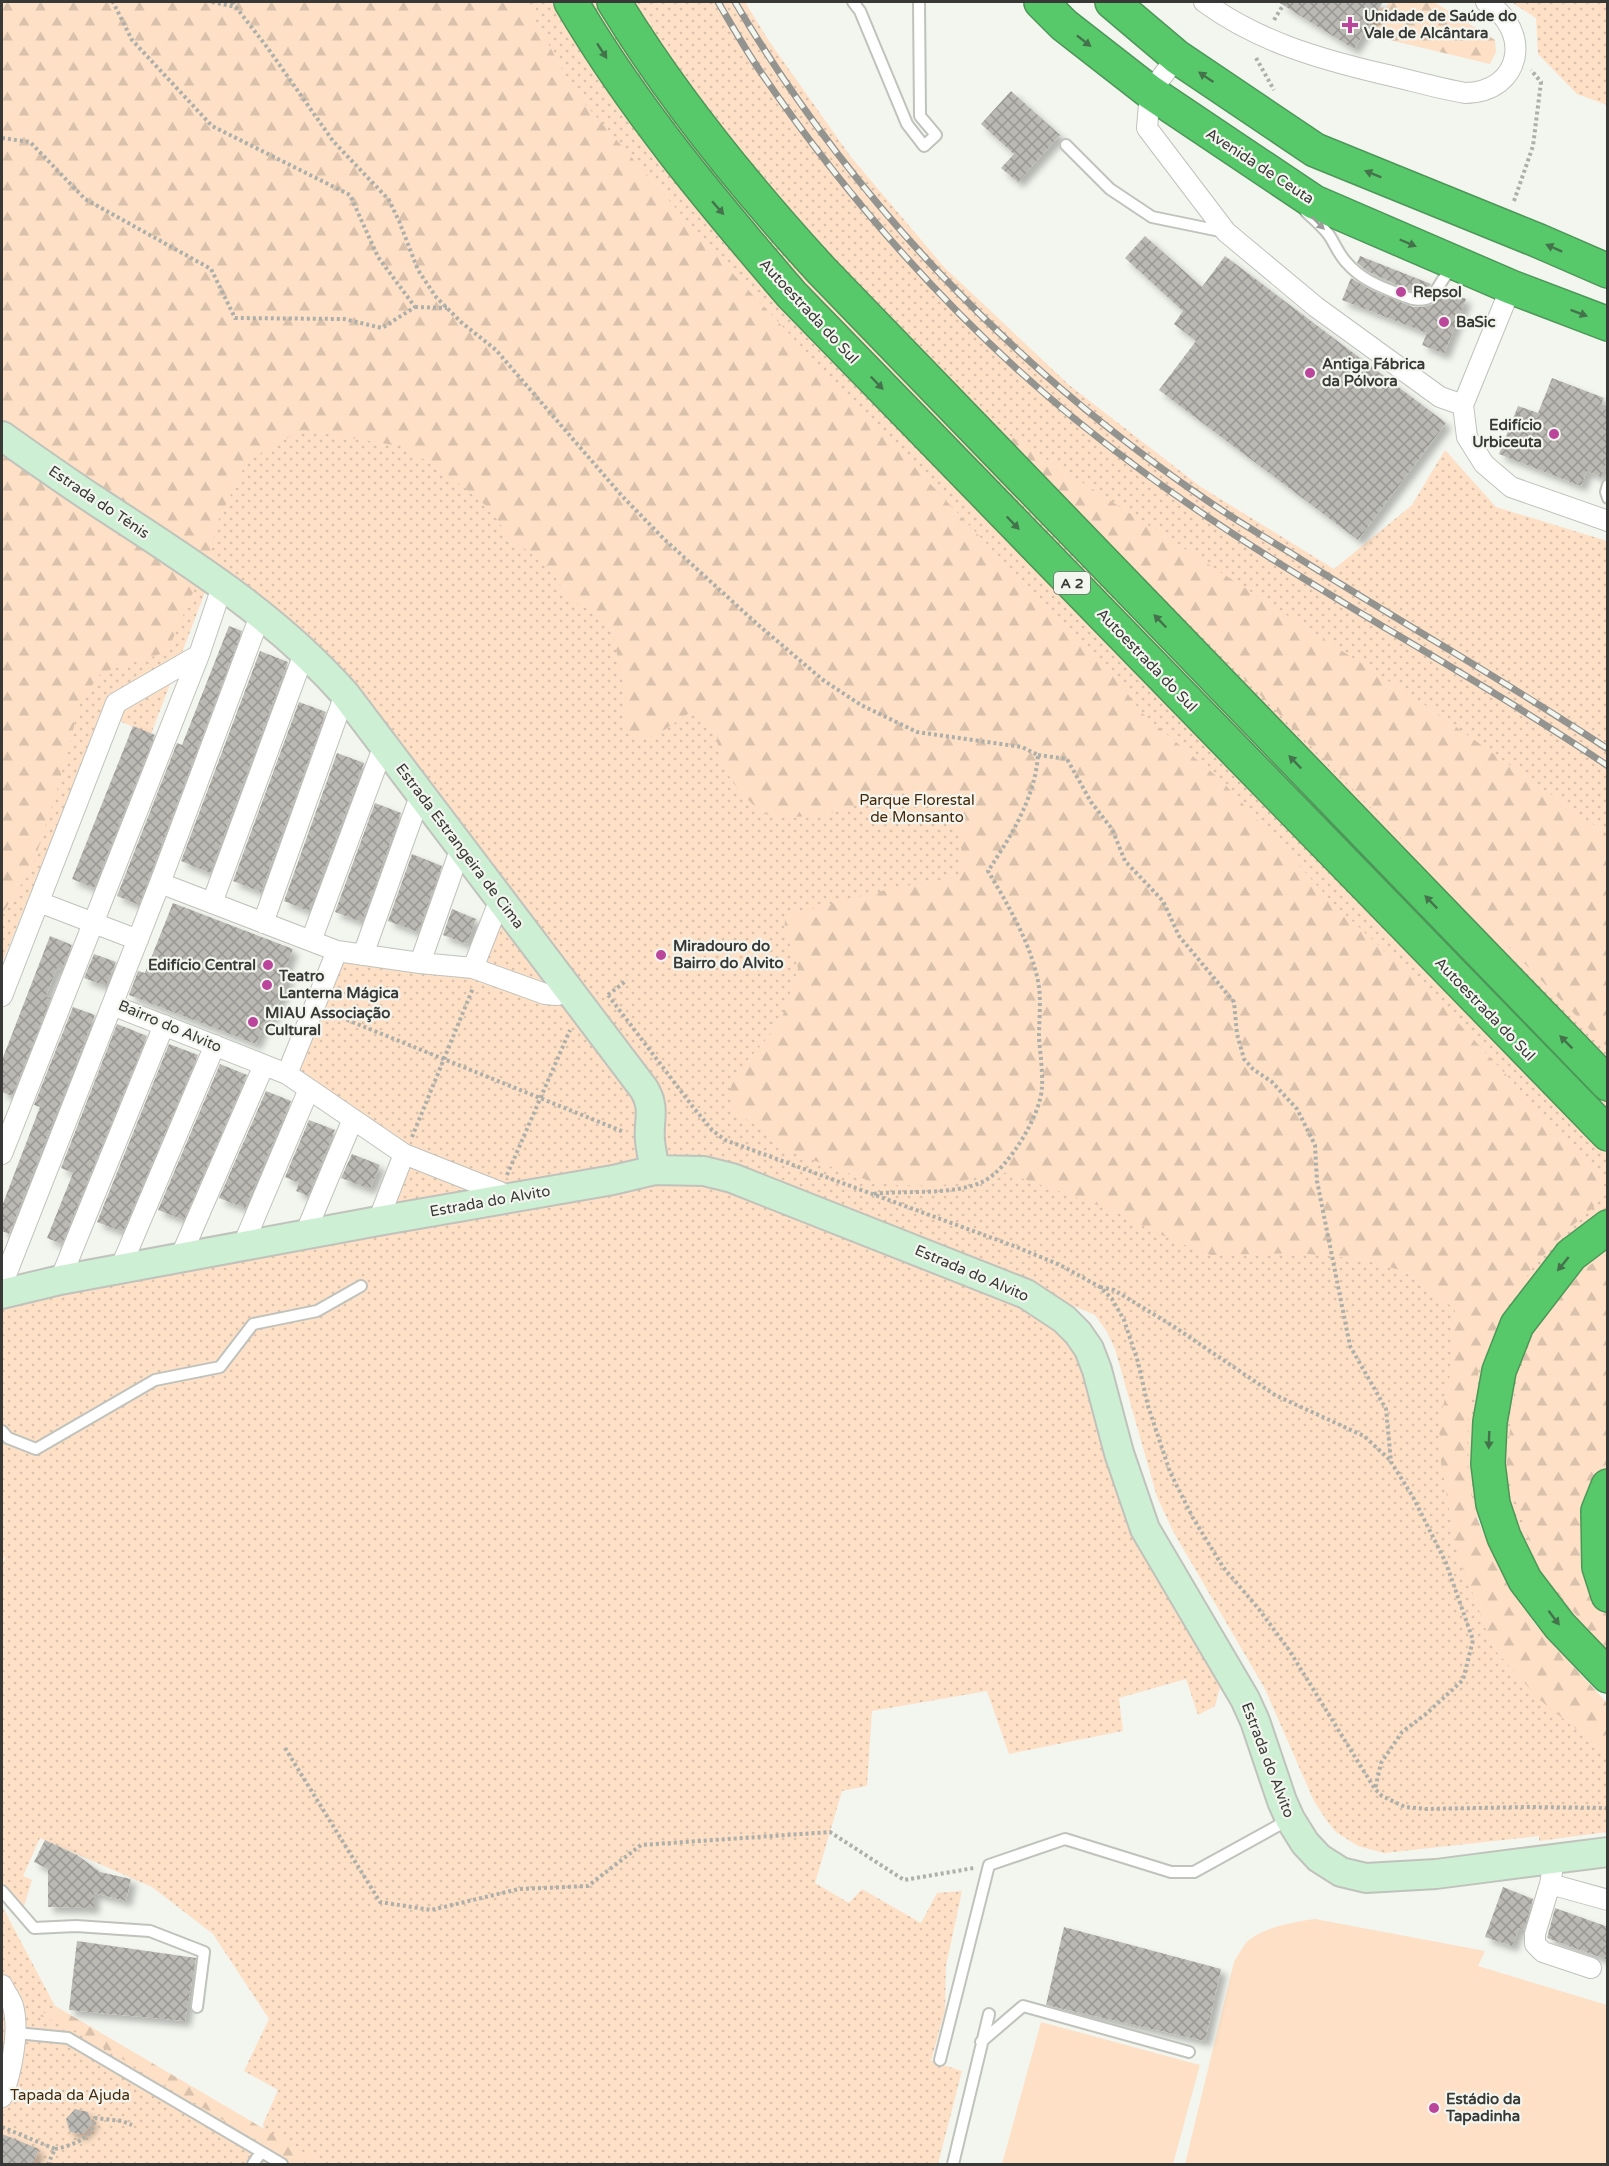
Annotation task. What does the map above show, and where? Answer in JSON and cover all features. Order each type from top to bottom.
[{"type":"highway","name":"Autoestrada do Sul","points":[[571,2],[612,66],[699,186],[792,295],[1608,1134]]},
{"type":"highway","name":"A 2","points":[[614,2],[672,90],[731,168],[822,271],[1520,996],[1608,1084]]},
{"type":"highway","name":"Avenida de Ceuta","points":[[1041,2],[1064,25],[1150,92],[1314,202],[1511,287],[1608,324]]},
{"type":"highway","points":[[1112,2],[1177,57],[1315,150],[1539,241],[1608,272]]},
{"type":"highway","points":[[1608,1227],[1571,1255],[1517,1324],[1499,1371],[1490,1422],[1488,1464],[1493,1504],[1500,1526],[1525,1580],[1560,1626],[1608,1676]]},
{"type":"highway","points":[[1608,1486],[1598,1511],[1599,1567],[1608,1595]]},
{"type":"street","points":[[1204,2],[1237,23],[1290,48],[1328,60],[1465,93],[1476,93],[1497,84],[1511,67],[1522,61],[1509,23],[1503,14],[1485,2]]},
{"type":"street","points":[[1177,57],[1150,92],[1147,128],[1226,232],[1317,307],[1430,390],[1440,397],[1463,405]]},
{"type":"street","points":[[1511,287],[1463,405],[1467,437],[1484,464],[1511,487],[1608,521]]},
{"type":"street","name":"Estrada do Ténis","points":[[2,436],[196,566]]},
{"type":"street","name":"Estrada Estrangeira de Cima","points":[[196,566],[261,613],[305,651],[345,694],[421,793],[649,1097],[652,1111],[650,1139],[655,1170]]},
{"type":"street","points":[[2,1154],[199,656],[223,584]]},
{"type":"street","name":"Bairro do Alvito","points":[[261,613],[112,1005],[287,1074],[405,1154],[502,1196]]},
{"type":"street","points":[[212,903],[305,651]]},
{"type":"street","points":[[2,996],[116,703],[199,656]]},
{"type":"street","points":[[264,923],[345,694]]},
{"type":"street","points":[[311,941],[384,745]]},
{"type":"street","points":[[363,955],[421,793]]},
{"type":"street","points":[[420,963],[461,847]]},
{"type":"street","points":[[160,883],[337,951],[420,963],[545,994],[557,995],[568,988]]},
{"type":"street","points":[[474,976],[500,899]]},
{"type":"street","points":[[39,902],[138,940]]},
{"type":"street","points":[[287,1074],[337,951]]},
{"type":"street","points":[[2,1285],[112,1005]]},
{"type":"street","points":[[60,1280],[164,1025]]},
{"type":"street","points":[[120,1269],[215,1046]]},
{"type":"street","points":[[180,1258],[264,1065]]},
{"type":"street","points":[[243,1245],[309,1089]]},
{"type":"street","points":[[305,1234],[353,1119]]},
{"type":"street","points":[[378,1221],[405,1154]]},
{"type":"street","name":"Estrada do Alvito","points":[[2,1294],[60,1280],[243,1245],[502,1196],[613,1180],[655,1170],[704,1171],[732,1178],[1026,1294],[1064,1319],[1078,1333],[1089,1349],[1097,1370],[1119,1453],[1145,1529],[1245,1699],[1290,1819],[1305,1843],[1319,1858],[1341,1872],[1366,1878],[1552,1872],[1608,1851]]},
{"type":"street","points":[[1591,1968],[1543,1952],[1535,1944],[1535,1934],[1552,1872],[1608,1900]]},
{"type":"street","points":[[2,1985],[13,2006],[16,2033],[2,2097]]},
{"type":"lane","points":[[853,2],[860,11],[907,124],[924,146],[936,135],[920,116],[919,2]]},
{"type":"lane","points":[[1066,145],[1110,189],[1152,217],[1226,232]]},
{"type":"lane","points":[[1261,167],[1329,234],[1345,261],[1371,282],[1410,298],[1425,299],[1433,296],[1443,278],[1450,272],[1474,271]]},
{"type":"lane","points":[[1608,485],[1606,492],[1608,498]]},
{"type":"lane","points":[[2,1431],[8,1438],[36,1449],[155,1380],[220,1367],[253,1324],[317,1311],[361,1286]]},
{"type":"lane","points":[[940,2060],[989,1865],[1065,1839],[1171,1872],[1194,1872],[1290,1819]]},
{"type":"lane","points":[[2,1891],[34,1928],[76,1926],[150,1931],[204,1952],[198,2007]]},
{"type":"lane","points":[[981,2042],[1023,2006],[1189,2052]]},
{"type":"lane","points":[[953,2164],[989,2014]]},
{"type":"lane","points":[[16,2033],[68,2038],[282,2164]]},
{"type":"lane","points":[[253,2164],[261,2152]]},
{"type":"path","points":[[113,2],[132,40],[212,126],[350,195],[378,257],[415,307]]},
{"type":"path","points":[[212,2],[236,7]]},
{"type":"path","points":[[232,2],[267,47],[333,141],[389,200],[418,270],[436,297],[496,350],[622,496],[664,539],[756,623],[823,681],[861,705],[916,732],[1022,747],[1038,756],[1067,759],[1090,802],[1112,830],[1125,861],[1163,901],[1179,936],[1234,1002],[1237,1034],[1244,1059],[1253,1069],[1272,1082],[1297,1109],[1315,1144],[1317,1181],[1350,1346],[1386,1409],[1391,1462]]},
{"type":"path","points":[[1272,24],[1286,2]]},
{"type":"path","points":[[1256,58],[1275,92]]},
{"type":"path","points":[[1514,201],[1533,146],[1542,82],[1522,61]]},
{"type":"path","points":[[2,138],[30,142],[85,200],[211,268],[234,318],[344,319],[382,328],[415,307],[448,308]]},
{"type":"path","points":[[871,1194],[895,1191],[930,1192],[981,1183],[995,1175],[1004,1166],[1031,1124],[1042,1089],[1039,987],[1026,945],[1012,912],[988,871],[1012,835],[1036,774],[1038,756]]},
{"type":"path","points":[[405,1154],[474,976]]},
{"type":"path","points":[[609,995],[627,980]]},
{"type":"path","points":[[315,1006],[624,1132]]},
{"type":"path","points":[[502,1196],[540,1098],[573,1023]]},
{"type":"path","points":[[1100,1287],[1114,1290],[1173,1326],[1275,1395],[1364,1436],[1391,1462],[1413,1497],[1446,1563],[1473,1640],[1463,1680],[1426,1714],[1402,1732],[1381,1763],[1375,1789]]},
{"type":"path","points":[[285,1748],[380,1902],[431,1910],[519,1889],[588,1886],[641,1845],[831,1832],[904,1880],[989,1865]]},
{"type":"path","points":[[2,2127],[55,2149],[83,2139],[94,2128],[95,2118],[122,2121],[132,2125]]},
{"type":"path","points":[[48,2164],[55,2149]]},
{"type":"green space","name":"Parque Florestal de Monsanto","points":[[2,2],[745,2],[769,41],[851,157],[944,267],[1069,385],[1201,487],[1334,569],[1412,505],[1445,450],[1496,507],[1607,541],[1607,1653],[1446,1485],[1599,1747],[1607,1754],[1607,1832],[1539,1841],[1539,1836],[1384,1853],[1358,1846],[1336,1832],[1314,1801],[1265,1689],[1174,1533],[1157,1497],[1115,1349],[1107,1332],[1095,1315],[969,1261],[1004,1296],[1057,1325],[1086,1370],[1221,1684],[1215,1706],[1198,1715],[1186,1679],[1119,1698],[1123,1731],[1009,1754],[987,1691],[872,1711],[867,1786],[842,1791],[815,1883],[849,1903],[862,1889],[921,1923],[937,1893],[962,1891],[946,1966],[945,2010],[931,2061],[962,2071],[938,2164],[2,2164],[2,1906],[55,2006],[264,2130],[263,2124],[278,2090],[244,2071],[269,2019],[213,1934],[152,1887],[40,1838],[23,1876],[32,1880],[23,1909],[2,1883],[2,1564],[7,1555],[2,1560],[2,1296],[376,1229],[402,1163],[285,1081],[335,951],[476,975],[500,914],[309,659],[212,574],[151,734],[104,715],[2,963]]},
{"type":"green space","points":[[2,2],[526,2],[573,90],[735,276],[983,540],[1104,663],[1143,714],[1221,780],[1333,903],[1438,1001],[1535,1106],[1605,1176],[1603,1193],[1593,1208],[1567,1230],[1532,1268],[1501,1317],[1479,1370],[1468,1417],[1467,1464],[1475,1514],[1496,1561],[1534,1623],[1607,1703],[1607,1754],[1540,1700],[1493,1648],[1456,1549],[1441,1462],[1439,1422],[1449,1382],[1455,1309],[1403,1271],[1360,1259],[1299,1253],[1211,1255],[1172,1240],[1112,1210],[1007,1173],[984,1174],[957,1183],[935,1186],[892,1185],[870,1181],[777,1147],[765,1132],[734,1111],[730,1090],[736,1073],[780,1024],[798,969],[796,958],[784,932],[785,920],[795,913],[894,888],[957,877],[962,871],[961,845],[956,827],[937,806],[924,797],[910,792],[882,795],[840,811],[822,815],[780,818],[767,814],[758,809],[734,784],[720,757],[717,733],[692,711],[660,733],[638,741],[628,732],[625,721],[626,699],[612,629],[604,618],[580,605],[563,590],[550,568],[509,537],[490,509],[441,469],[400,446],[302,430],[247,461],[218,521],[209,556],[167,652],[101,673],[81,700],[57,790],[32,868],[2,914]]},
{"type":"green space","points":[[1389,2],[1434,2],[1495,40],[1496,52],[1490,64],[1377,37],[1374,27],[1369,24],[1379,8],[1385,9]]},
{"type":"green space","points":[[1511,2],[1607,2],[1607,105],[1577,94],[1538,54],[1536,18]]},
{"type":"green space","points":[[995,426],[1418,700],[1607,834],[1607,1047]]},
{"type":"green space","points":[[1607,1254],[1607,1652],[1538,1569],[1506,1469],[1512,1410],[1524,1356],[1549,1309],[1587,1267]]},
{"type":"green space","name":"Estádio da Tapadinha","points":[[1315,1919],[1485,1951],[1478,1966],[1607,2005],[1607,2164],[1185,2164],[1234,1962],[1247,1942],[1261,1932]]},
{"type":"green space","points":[[55,2006],[324,2164],[276,2164],[283,2156],[66,2025],[40,2016]]},
{"type":"green space","points":[[1041,2022],[1200,2065],[1173,2164],[1002,2164]]},
{"type":"building","name":"Unidade de Saúde do Vale de Alcântara","points":[[1278,2],[1383,2],[1354,49]]},
{"type":"building","points":[[1011,91],[1060,135],[1018,182],[1001,168],[1014,154],[981,124]]},
{"type":"building","points":[[1145,236],[1202,287],[1225,256],[1446,423],[1358,540],[1159,390],[1196,341],[1174,324],[1183,311],[1125,258]]},
{"type":"building","points":[[1360,256],[1431,284],[1424,292],[1408,290],[1367,271],[1357,263]]},
{"type":"building","points":[[1351,278],[1371,290],[1413,307],[1434,304],[1445,290],[1466,299],[1444,354],[1422,345],[1427,333],[1342,300]]},
{"type":"building","name":"Edifício Urbiceuta","points":[[1552,378],[1604,398],[1601,404],[1608,407],[1608,459],[1601,477],[1587,471],[1581,486],[1499,454],[1518,406],[1538,413]]},
{"type":"building","points":[[229,626],[242,631],[139,905],[117,896],[177,743],[182,745]]},
{"type":"building","points":[[260,651],[288,662],[210,873],[181,861]]},
{"type":"building","points":[[299,702],[326,712],[261,892],[233,881]]},
{"type":"building","points":[[133,726],[155,735],[94,888],[72,879]]},
{"type":"building","points":[[337,753],[364,763],[309,911],[284,901]]},
{"type":"building","points":[[375,803],[401,813],[362,922],[335,912]]},
{"type":"building","points":[[412,854],[442,866],[418,932],[388,921]]},
{"type":"building","name":"Edifício Central","points":[[173,903],[293,949],[284,973],[289,975],[281,998],[272,1019],[267,1017],[256,1044],[129,995],[138,971],[145,973]]},
{"type":"building","points":[[452,909],[476,919],[467,944],[443,935]]},
{"type":"building","points":[[50,936],[72,945],[62,970],[57,968],[46,996],[51,998],[12,1096],[2,1092],[2,1060]]},
{"type":"building","points":[[94,954],[116,962],[106,986],[84,978]]},
{"type":"building","points":[[73,1007],[95,1015],[9,1234],[2,1231],[2,1206],[40,1107],[34,1105]]},
{"type":"building","points":[[117,1024],[147,1036],[62,1244],[47,1238],[73,1173],[61,1168]]},
{"type":"building","points":[[169,1044],[198,1055],[123,1232],[97,1222]]},
{"type":"building","points":[[220,1064],[247,1075],[184,1220],[158,1210]]},
{"type":"building","points":[[266,1091],[291,1101],[245,1208],[219,1198]]},
{"type":"building","points":[[309,1120],[335,1130],[308,1196],[296,1191],[299,1183],[285,1177]]},
{"type":"building","points":[[352,1154],[380,1165],[370,1189],[341,1178]]},
{"type":"building","points":[[45,1840],[77,1855],[100,1872],[131,1879],[126,1901],[94,1893],[94,1908],[48,1907],[48,1869],[34,1862]]},
{"type":"building","points":[[1503,1887],[1533,1899],[1524,1930],[1519,1928],[1512,1946],[1485,1937]]},
{"type":"building","points":[[1555,1908],[1608,1927],[1608,1960],[1547,1938]]},
{"type":"building","points":[[1064,1927],[1221,1969],[1205,2041],[1046,2005]]},
{"type":"building","points":[[77,1941],[196,1958],[185,2021],[69,2010]]},
{"type":"building","points":[[75,2109],[88,2112],[92,2124],[83,2134],[70,2132],[66,2119]]},
{"type":"building","points":[[2,2134],[39,2149],[33,2164],[2,2164]]},
{"type":"railway","points":[[718,2],[758,68],[839,178],[929,282],[1027,378],[1080,423],[1191,506],[1309,582],[1490,690],[1608,766]]},
{"type":"railway","points":[[735,2],[781,75],[831,145],[885,212],[943,276],[1004,337],[1068,394],[1135,448],[1226,513],[1608,749]]},
{"type":"place","name":"Unidade de Saúde do Vale de Alcântara","points":[[1350,25]]},
{"type":"place","name":"Repsol","points":[[1401,292]]},
{"type":"place","name":"BaSic","points":[[1444,322]]},
{"type":"place","name":"Antiga Fábrica da Pólvora","points":[[1310,373]]},
{"type":"place","name":"Edifício Urbiceuta","points":[[1554,434]]},
{"type":"place","name":"Miradouro do Bairro do Alvito","points":[[661,955]]},
{"type":"place","name":"Edifício Central","points":[[268,965]]},
{"type":"place","name":"Teatro Lanterna Mágica","points":[[267,985]]},
{"type":"place","name":"MIAU Associação Cultural","points":[[253,1022]]},
{"type":"place","name":"Estádio da Tapadinha","points":[[1434,2108]]},
{"type":"park label","name":"Tapada da Ajuda","points":[[70,2095]]}]
